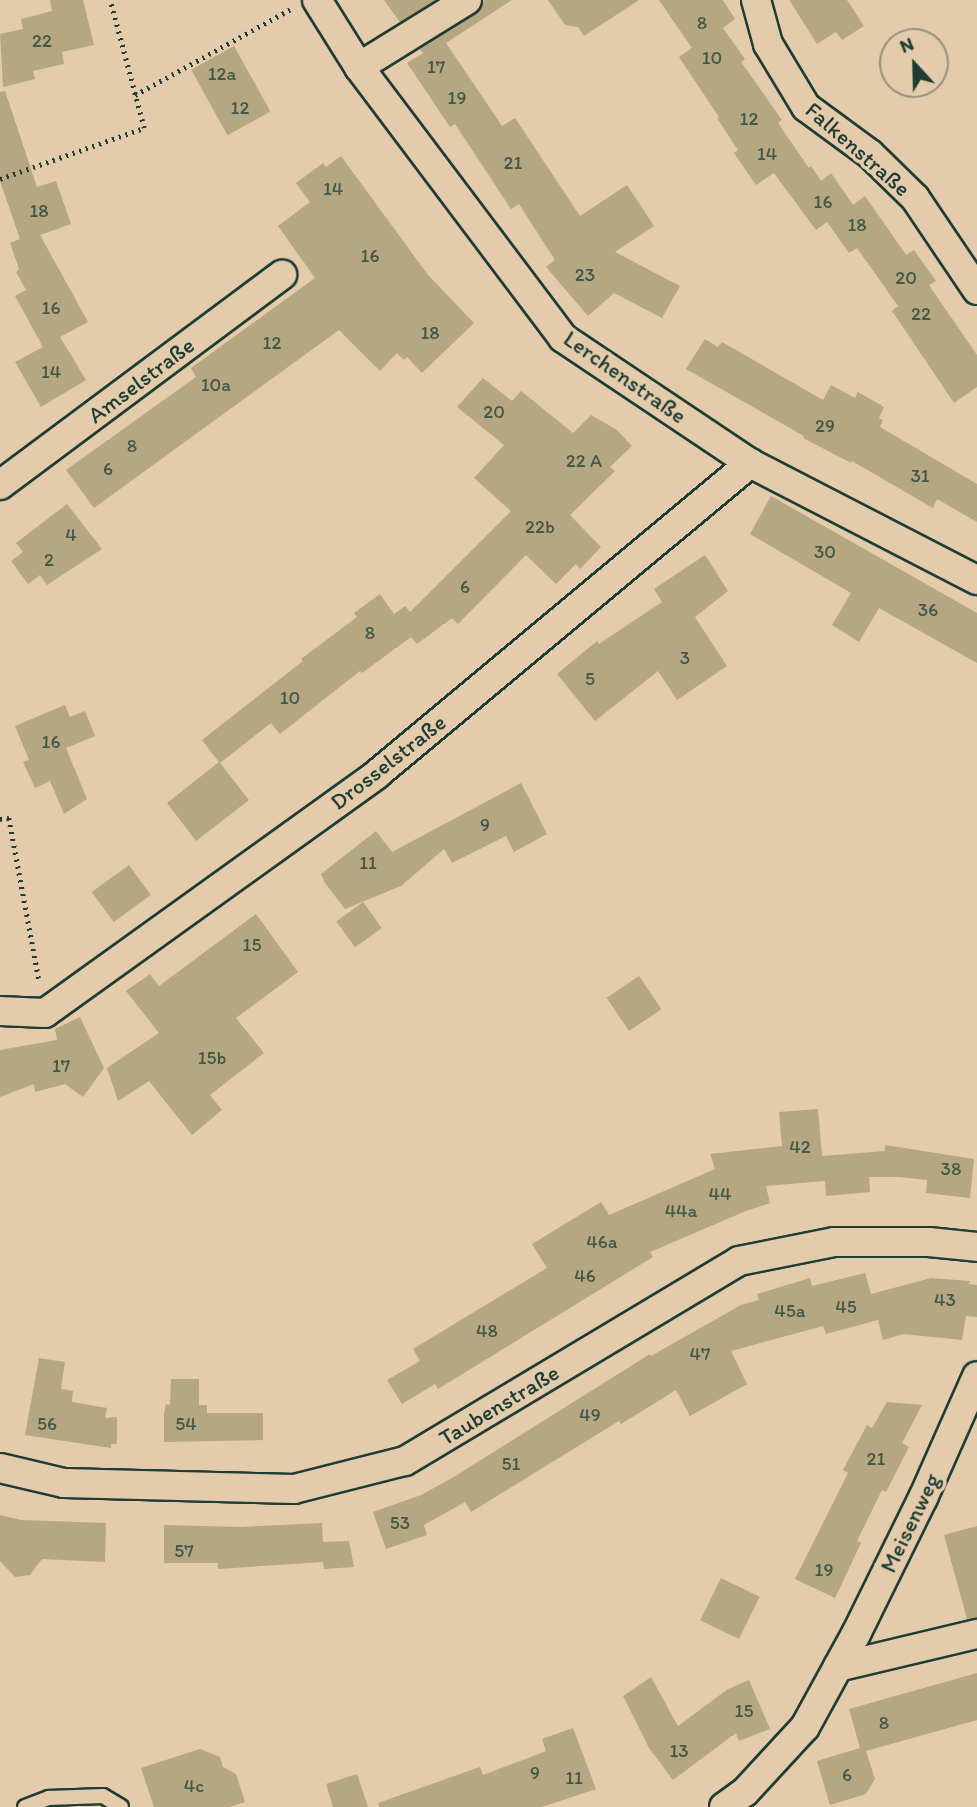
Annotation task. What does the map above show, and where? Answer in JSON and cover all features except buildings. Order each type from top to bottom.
[{"type":"street","points":[[359,67],[467,0]]},
{"type":"street","name":"Falkenstraße","points":[[756,0],[768,44],[806,107],[870,154],[915,198],[977,290]]},
{"type":"street","name":"Lerchenstraße","points":[[306,3],[359,67],[562,338],[750,463],[977,580]]},
{"type":"street","name":"Amselstraße","points":[[0,485],[282,275]]},
{"type":"street","name":"Drosselstraße","points":[[45,1013],[377,774],[750,463]]},
{"type":"street","points":[[0,1011],[45,1013]]},
{"type":"street","name":"Taubenstraße","points":[[0,1468],[64,1483],[295,1489],[405,1461],[739,1261],[834,1242],[929,1241],[977,1247]]},
{"type":"street","name":"Meisenweg","points":[[724,1807],[745,1792],[805,1727],[923,1498],[977,1376]]},
{"type":"street","points":[[838,1667],[977,1633]]},
{"type":"lane","points":[[25,1807],[48,1798],[103,1796],[121,1807]]},
{"type":"path","points":[[0,178],[144,128],[110,0]]},
{"type":"path","points":[[135,95],[306,3]]},
{"type":"path","points":[[0,819],[9,818],[45,1013]]}]
